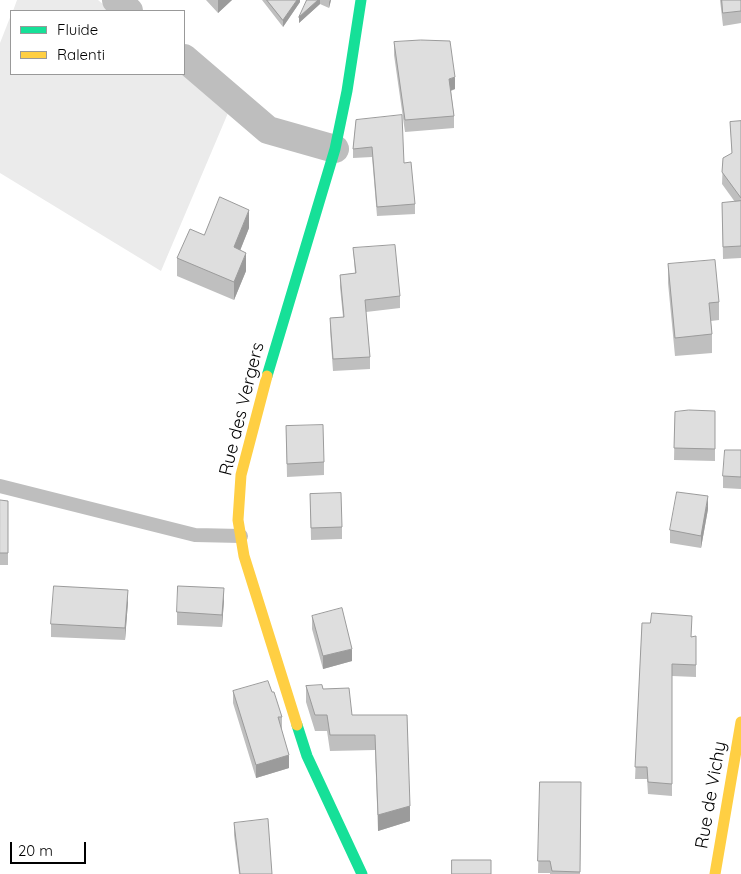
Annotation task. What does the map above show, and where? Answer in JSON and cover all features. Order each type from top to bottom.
[{"type":"street","points":[[116,0],[128,10]]},
{"type":"street","name":"Rue des Vergers","points":[[360,0],[347,91],[335,149],[255,416],[241,475],[238,520],[244,556],[306,756],[362,874]]},
{"type":"street","points":[[185,59],[268,130],[335,149]]},
{"type":"street","name":"Rue de Vichy","points":[[715,874],[741,722]]},
{"type":"lane","points":[[0,486],[195,535],[241,536]]},
{"type":"shaded area","points":[[17,0],[98,0],[110,10],[13,10]]},
{"type":"shaded area","points":[[10,18],[10,75],[184,75],[228,113],[161,271],[0,173],[0,43]]},
{"type":"building","points":[[267,0],[297,0],[283,20]]},
{"type":"building","points":[[307,0],[318,0],[299,17]]},
{"type":"building","points":[[722,0],[741,0],[741,11],[723,13]]},
{"type":"building","points":[[421,40],[450,41],[455,77],[449,79],[454,116],[405,120],[394,42]]},
{"type":"building","points":[[402,115],[404,163],[411,162],[415,204],[377,207],[372,147],[353,149],[356,120]]},
{"type":"building","points":[[741,121],[741,198],[722,172],[723,158],[732,153],[730,122]]},
{"type":"building","points":[[220,197],[249,210],[234,247],[246,253],[234,282],[177,258],[190,229],[204,235]]},
{"type":"building","points":[[741,201],[741,246],[723,247],[722,203]]},
{"type":"building","points":[[395,245],[400,296],[365,300],[370,357],[333,359],[330,318],[344,317],[340,275],[356,273],[353,248]]},
{"type":"building","points":[[715,260],[719,302],[709,303],[712,334],[675,338],[668,264]]},
{"type":"building","points":[[689,410],[715,411],[715,449],[674,448],[675,412]]},
{"type":"building","points":[[323,425],[324,462],[287,464],[286,426]]},
{"type":"building","points":[[725,450],[741,450],[741,477],[723,476]]},
{"type":"building","points":[[677,492],[708,496],[701,536],[670,530]]},
{"type":"building","points":[[341,493],[342,527],[311,528],[310,494]]},
{"type":"building","points":[[0,500],[8,501],[8,553],[0,553]]},
{"type":"building","points":[[54,586],[128,590],[125,628],[51,624]]},
{"type":"building","points":[[178,586],[224,588],[222,615],[177,612]]},
{"type":"building","points":[[342,608],[352,649],[323,656],[312,616]]},
{"type":"building","points":[[652,613],[692,616],[691,637],[696,636],[696,665],[672,664],[672,784],[648,782],[647,767],[635,767],[642,623],[650,623]]},
{"type":"building","points":[[268,681],[272,692],[274,692],[282,717],[278,717],[289,755],[256,765],[233,691]]},
{"type":"building","points":[[322,685],[323,689],[349,688],[352,715],[407,715],[410,806],[378,815],[375,735],[330,735],[327,715],[315,715],[306,686]]},
{"type":"building","points":[[540,782],[581,782],[580,872],[552,871],[550,861],[538,861]]},
{"type":"building","points":[[268,819],[272,874],[240,874],[234,823]]},
{"type":"building","points":[[452,860],[491,860],[491,874],[452,874]]},
{"type":"traffic: fast","points":[[267,376],[335,149],[347,91],[361,0]]},
{"type":"traffic: fast","points":[[297,725],[307,756],[362,874]]},
{"type":"traffic: slow","points":[[267,376],[241,475],[238,520],[244,556],[297,725]]},
{"type":"traffic: slow","points":[[715,874],[741,722]]}]
